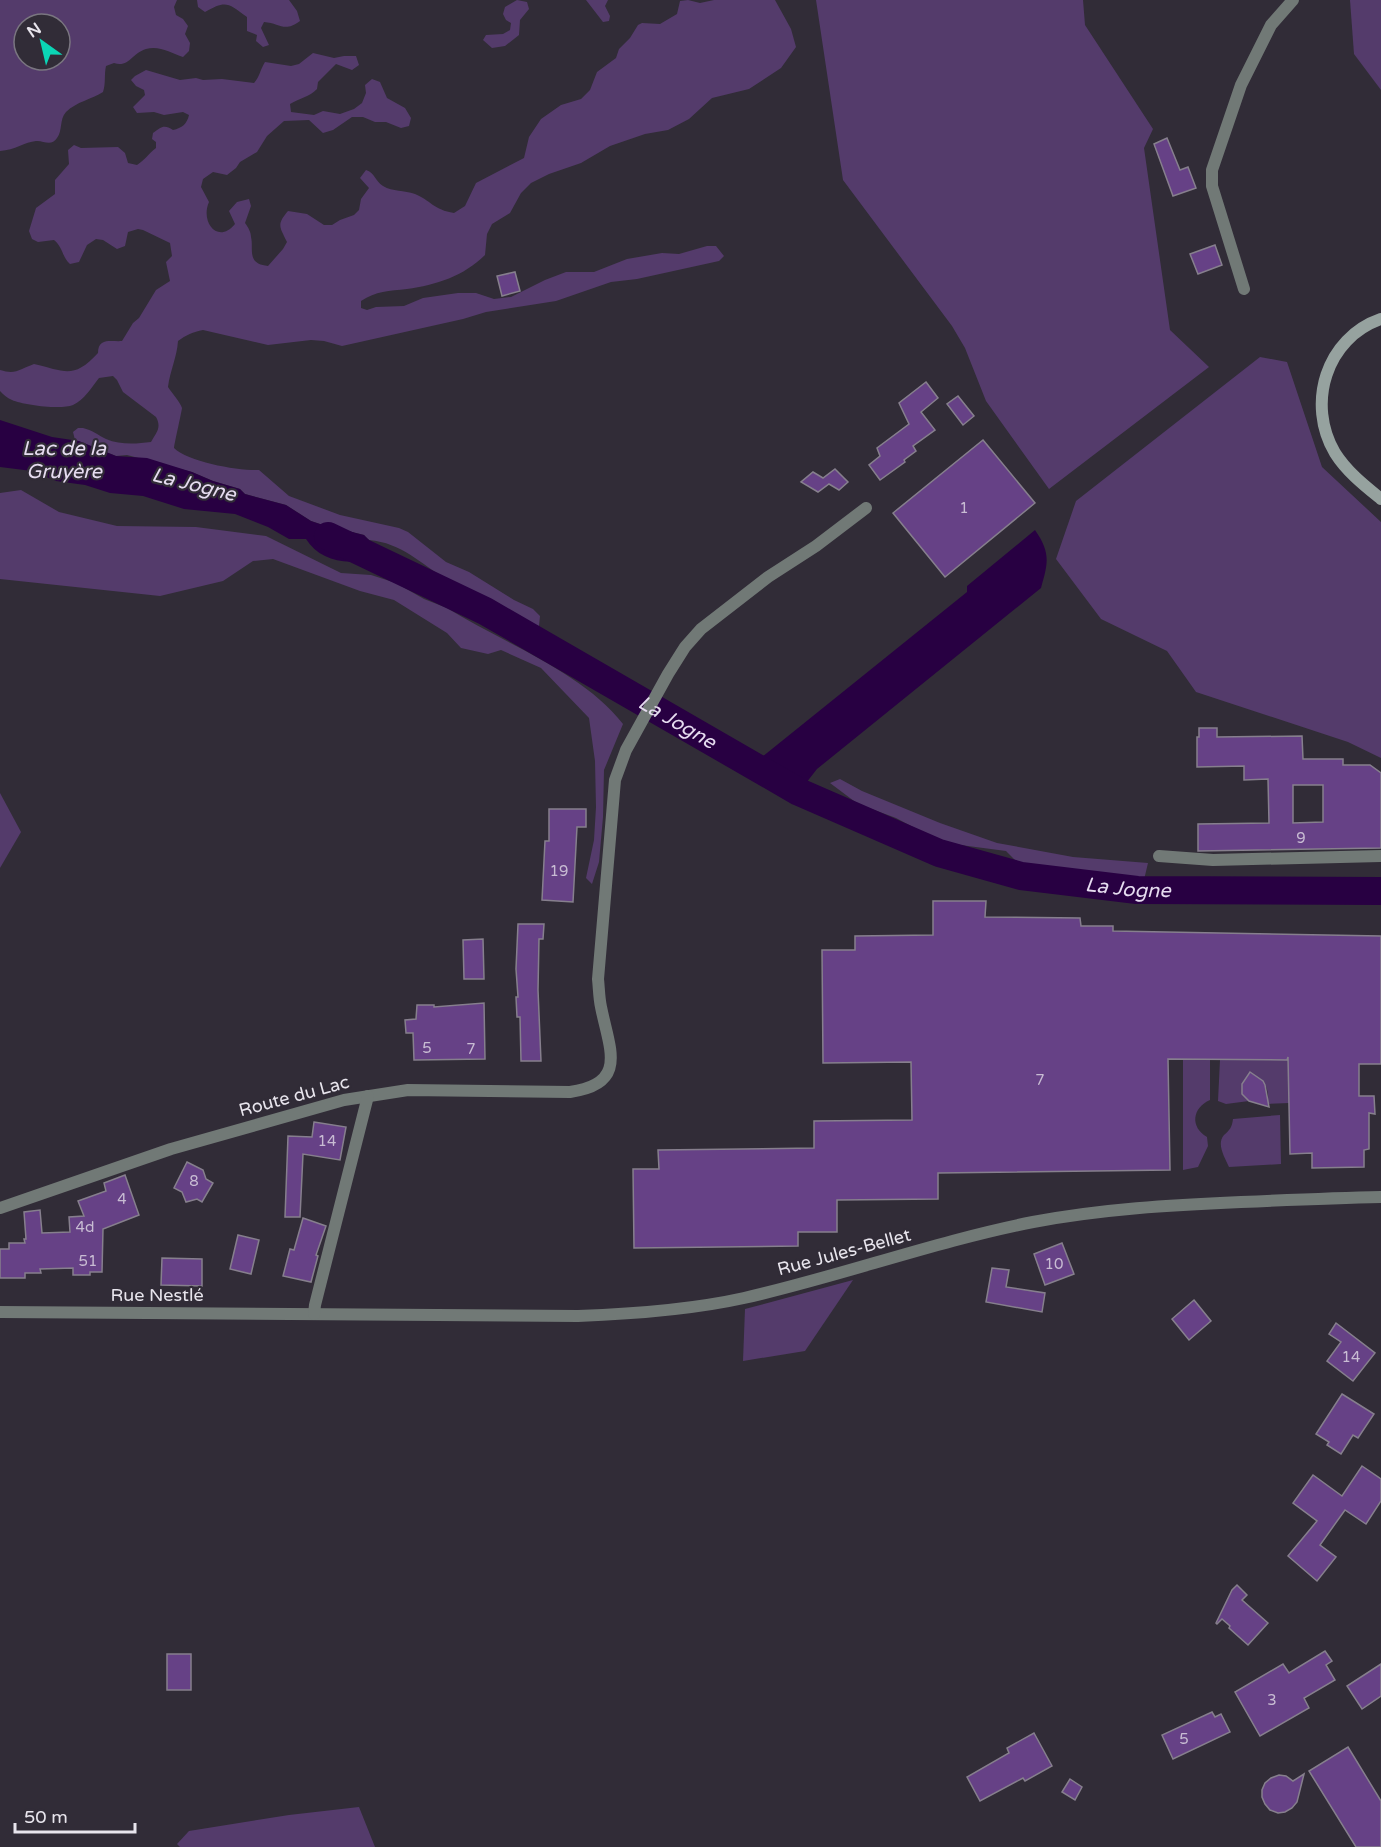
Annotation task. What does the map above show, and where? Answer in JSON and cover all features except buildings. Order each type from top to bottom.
[{"type":"main road","points":[[1381,319],[1355,332],[1334,355],[1323,388],[1321,411],[1335,453],[1358,480],[1381,500]]},
{"type":"street","points":[[1244,289],[1212,186],[1212,170],[1241,85],[1271,25],[1293,0]]},
{"type":"street","name":"Route du Lac","points":[[0,1208],[171,1149],[305,1110],[368,1096],[408,1090],[570,1092],[594,1086],[606,1076],[611,1064],[612,1053],[601,1005],[598,979],[615,780],[631,740],[685,647],[701,629],[866,508]]},
{"type":"street","points":[[1159,856],[1213,860],[1381,856]]},
{"type":"street","points":[[315,1314],[315,1305],[368,1096]]},
{"type":"street","name":"Rue Jules-Bellet","points":[[315,1314],[578,1316],[678,1308],[743,1298],[923,1249],[1065,1216],[1155,1206],[1381,1197]]},
{"type":"street","name":"Rue Nestlé","points":[[0,1312],[315,1314]]},
{"type":"shaded area","points":[[0,0],[177,0],[174,7],[176,15],[188,26],[185,34],[190,43],[189,51],[183,57],[165,50],[151,48],[141,51],[127,62],[106,66],[103,92],[66,112],[55,141],[32,142],[0,151]]},
{"type":"shaded area","points":[[197,0],[289,0],[297,11],[300,21],[286,27],[264,22],[261,28],[269,45],[263,47],[256,41],[257,35],[247,31],[247,17],[241,12],[231,6],[223,5],[205,12],[198,7]]},
{"type":"shaded area","points":[[517,0],[527,2],[529,9],[520,20],[519,35],[505,46],[492,48],[483,40],[486,35],[503,34],[510,30],[511,23],[503,14],[505,7]]},
{"type":"shaded area","points":[[586,0],[608,0],[605,6],[610,16],[609,21],[603,22]]},
{"type":"shaded area","points":[[714,0],[775,0],[791,29],[796,47],[781,68],[749,89],[712,98],[689,119],[668,130],[645,134],[610,146],[581,163],[531,183],[521,193],[510,213],[492,224],[487,234],[485,255],[468,269],[428,285],[372,295],[361,301],[361,308],[367,310],[376,307],[404,306],[423,298],[458,293],[476,293],[494,299],[511,297],[566,272],[594,272],[627,259],[662,253],[679,254],[707,246],[716,246],[724,256],[719,261],[637,279],[611,282],[556,301],[486,312],[342,346],[311,340],[268,345],[203,330],[178,341],[168,387],[182,408],[174,448],[190,457],[214,465],[259,470],[289,496],[340,515],[408,532],[446,562],[469,572],[533,609],[540,616],[539,626],[522,620],[492,600],[453,583],[401,549],[369,540],[364,535],[311,521],[286,505],[245,494],[240,489],[192,472],[127,455],[116,456],[75,440],[73,432],[78,428],[122,443],[151,442],[155,436],[158,427],[156,417],[123,392],[113,376],[99,378],[81,400],[67,406],[24,404],[10,399],[0,391],[0,370],[14,372],[34,364],[61,371],[82,367],[98,353],[103,342],[122,341],[156,290],[170,281],[166,262],[172,256],[170,243],[143,230],[128,232],[125,246],[117,249],[103,240],[96,239],[87,245],[79,262],[70,264],[54,240],[38,242],[32,239],[29,231],[36,208],[55,194],[55,180],[69,164],[68,150],[74,145],[81,148],[118,147],[125,153],[128,163],[137,165],[156,148],[156,142],[152,139],[153,133],[163,127],[173,130],[185,123],[189,115],[183,112],[164,115],[154,112],[137,113],[133,107],[145,95],[144,90],[131,80],[135,76],[146,70],[180,80],[222,79],[254,83],[265,62],[291,66],[299,64],[313,53],[334,58],[356,56],[359,65],[352,70],[336,64],[318,82],[314,92],[290,104],[291,112],[314,115],[323,111],[340,114],[354,109],[362,103],[366,93],[365,85],[372,79],[380,82],[387,98],[405,108],[411,118],[409,126],[401,128],[386,122],[352,117],[333,130],[323,133],[309,120],[284,121],[267,136],[257,152],[240,162],[227,175],[213,172],[203,179],[201,187],[209,202],[207,217],[212,228],[217,232],[229,230],[235,224],[229,211],[237,202],[249,199],[251,206],[245,223],[252,242],[252,255],[256,262],[268,266],[287,242],[280,226],[288,211],[307,214],[324,225],[332,225],[354,215],[359,210],[361,199],[369,188],[360,178],[366,170],[387,188],[415,194],[442,210],[454,213],[465,206],[476,183],[524,158],[529,137],[541,119],[561,105],[581,99],[590,90],[597,72],[616,58],[619,49],[638,25],[642,23],[660,24],[677,14],[680,1],[700,3]]},
{"type":"shaded area","points":[[816,0],[1083,0],[1085,25],[1153,129],[1144,148],[1170,330],[1209,367],[1049,489],[986,401],[965,348],[952,326],[843,180]]},
{"type":"shaded area","points":[[1350,0],[1381,0],[1381,90],[1354,54]]},
{"type":"shaded area","points":[[1260,357],[1287,362],[1322,467],[1381,522],[1381,758],[1348,742],[1196,692],[1167,651],[1101,619],[1056,559],[1076,501]]},
{"type":"shaded area","points":[[21,490],[59,512],[117,526],[196,527],[266,536],[341,573],[371,575],[396,583],[541,659],[586,688],[623,724],[604,770],[599,862],[592,884],[586,878],[594,840],[596,807],[595,761],[589,718],[541,668],[501,650],[488,654],[461,648],[447,633],[394,600],[360,591],[273,559],[253,561],[223,581],[160,596],[0,579],[0,493]]},
{"type":"shaded area","points":[[840,779],[862,791],[940,823],[997,843],[1073,857],[1148,863],[1143,884],[1120,887],[1028,873],[1006,851],[953,844],[928,835],[896,818],[858,804],[830,783]]},
{"type":"shaded area","points":[[0,793],[21,832],[0,868]]},
{"type":"shaded area","points":[[1183,1059],[1210,1060],[1210,1100],[1204,1103],[1195,1118],[1198,1128],[1207,1137],[1208,1146],[1198,1167],[1183,1170]]},
{"type":"shaded area","points":[[1220,1060],[1289,1060],[1289,1103],[1267,1104],[1267,1090],[1259,1078],[1242,1085],[1242,1094],[1249,1101],[1226,1104],[1218,1101]]},
{"type":"shaded area","points":[[1280,1115],[1281,1164],[1229,1167],[1221,1143],[1233,1119]]},
{"type":"shaded area","points":[[853,1280],[805,1351],[743,1361],[745,1309]]},
{"type":"shaded area","points":[[359,1807],[375,1847],[180,1847],[177,1844],[189,1831],[289,1815]]},
{"type":"water","name":"Lac de la Gruyère","points":[[0,420],[52,437],[79,441],[116,456],[147,458],[192,472],[240,489],[245,494],[286,505],[311,521],[364,535],[369,540],[359,561],[336,560],[322,555],[306,539],[289,539],[268,527],[235,514],[184,509],[143,496],[110,493],[85,485],[56,481],[32,471],[0,467]]},
{"type":"water","points":[[1035,530],[1044,545],[1047,558],[1041,588],[817,769],[799,792],[752,765],[967,592],[967,586]]},
{"type":"waterway","name":"La Jogne","points":[[328,536],[485,611],[799,792],[939,853],[1021,876],[1137,890],[1381,891]]}]
